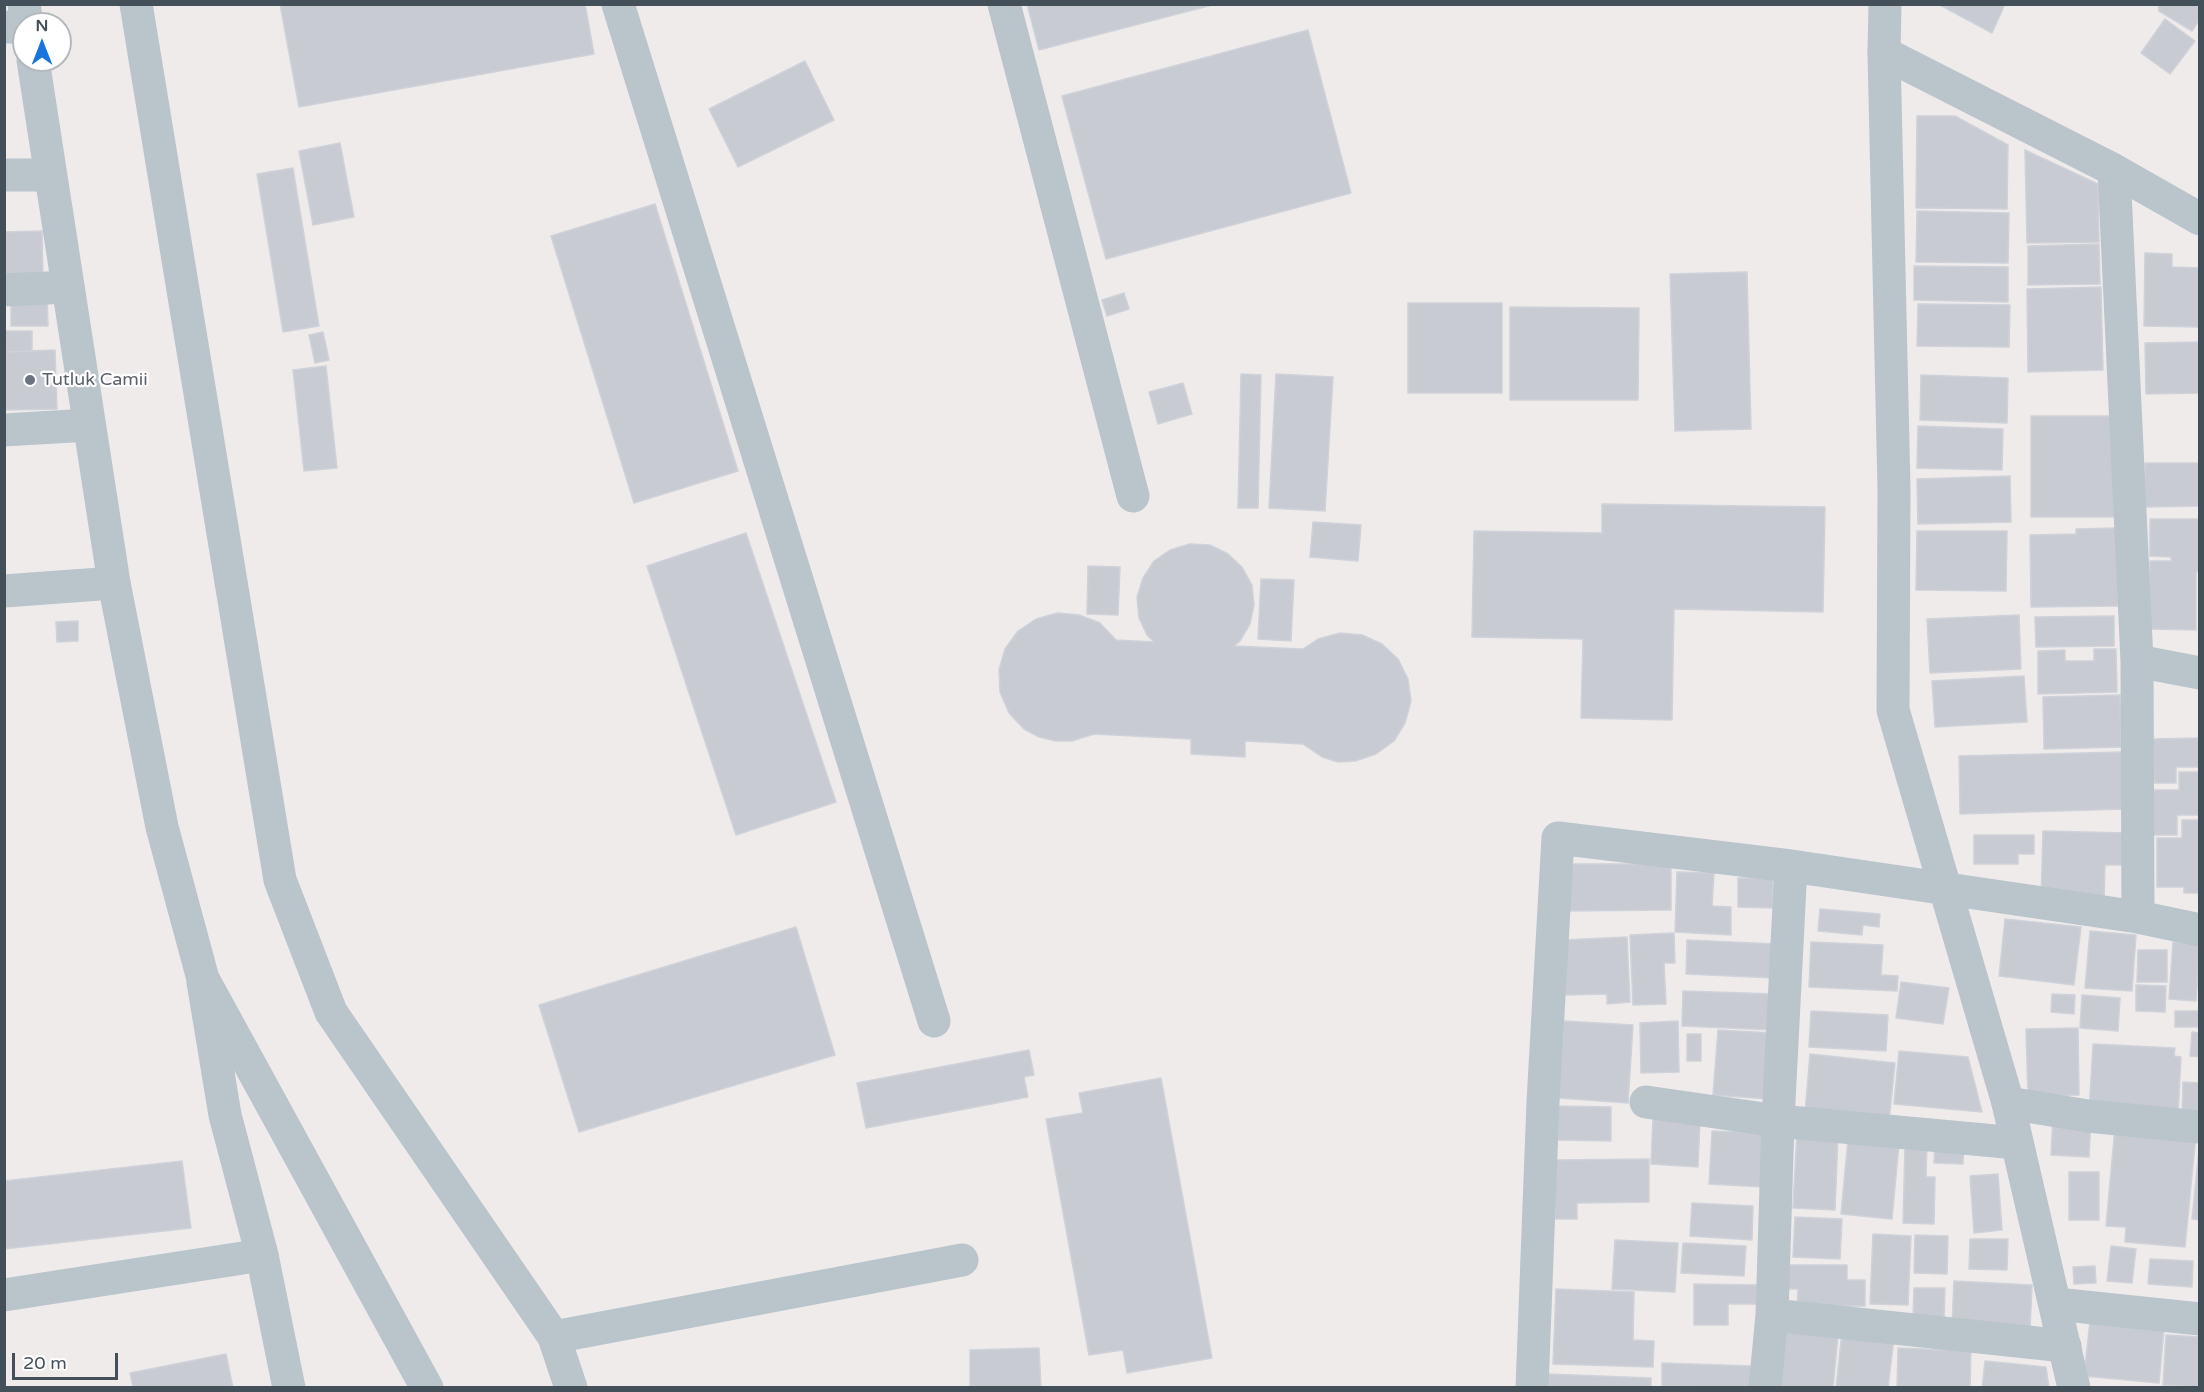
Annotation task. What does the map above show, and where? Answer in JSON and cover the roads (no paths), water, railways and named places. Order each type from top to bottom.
[{"type":"street","points":[[136,4],[280,880],[331,1012],[554,1337],[571,1388]]},
{"type":"street","points":[[618,4],[934,1021]]},
{"type":"street","points":[[1004,4],[1133,496]]},
{"type":"street","points":[[1885,4],[1884,52],[1894,489],[1893,710],[2008,1103],[2074,1388]]},
{"type":"street","points":[[1884,52],[2114,170],[2199,219]]},
{"type":"street","points":[[35,72],[114,583],[162,826],[202,979],[225,1115],[262,1255],[289,1388]]},
{"type":"street","points":[[2114,170],[2137,661],[2138,917]]},
{"type":"street","points":[[4,174],[50,175]]},
{"type":"street","points":[[4,290],[68,288]]},
{"type":"street","points":[[4,430],[89,425]]},
{"type":"street","points":[[4,591],[114,583]]},
{"type":"street","points":[[2137,661],[2199,673]]},
{"type":"street","points":[[1532,1388],[1543,1102],[1557,838],[1791,866],[2138,917],[2199,930]]},
{"type":"street","points":[[1765,1388],[1772,1315],[1778,1120],[1791,866]]},
{"type":"street","points":[[202,979],[427,1388]]},
{"type":"street","points":[[1646,1102],[1778,1120],[2017,1143]]},
{"type":"street","points":[[2008,1103],[2088,1116],[2199,1127]]},
{"type":"street","points":[[4,1295],[262,1255]]},
{"type":"street","points":[[554,1337],[963,1260]]},
{"type":"street","points":[[2056,1304],[2199,1319]]},
{"type":"street","points":[[1772,1315],[2065,1346]]},
{"type":"place","name":"Tutluk Camii","points":[[30,380]]}]
